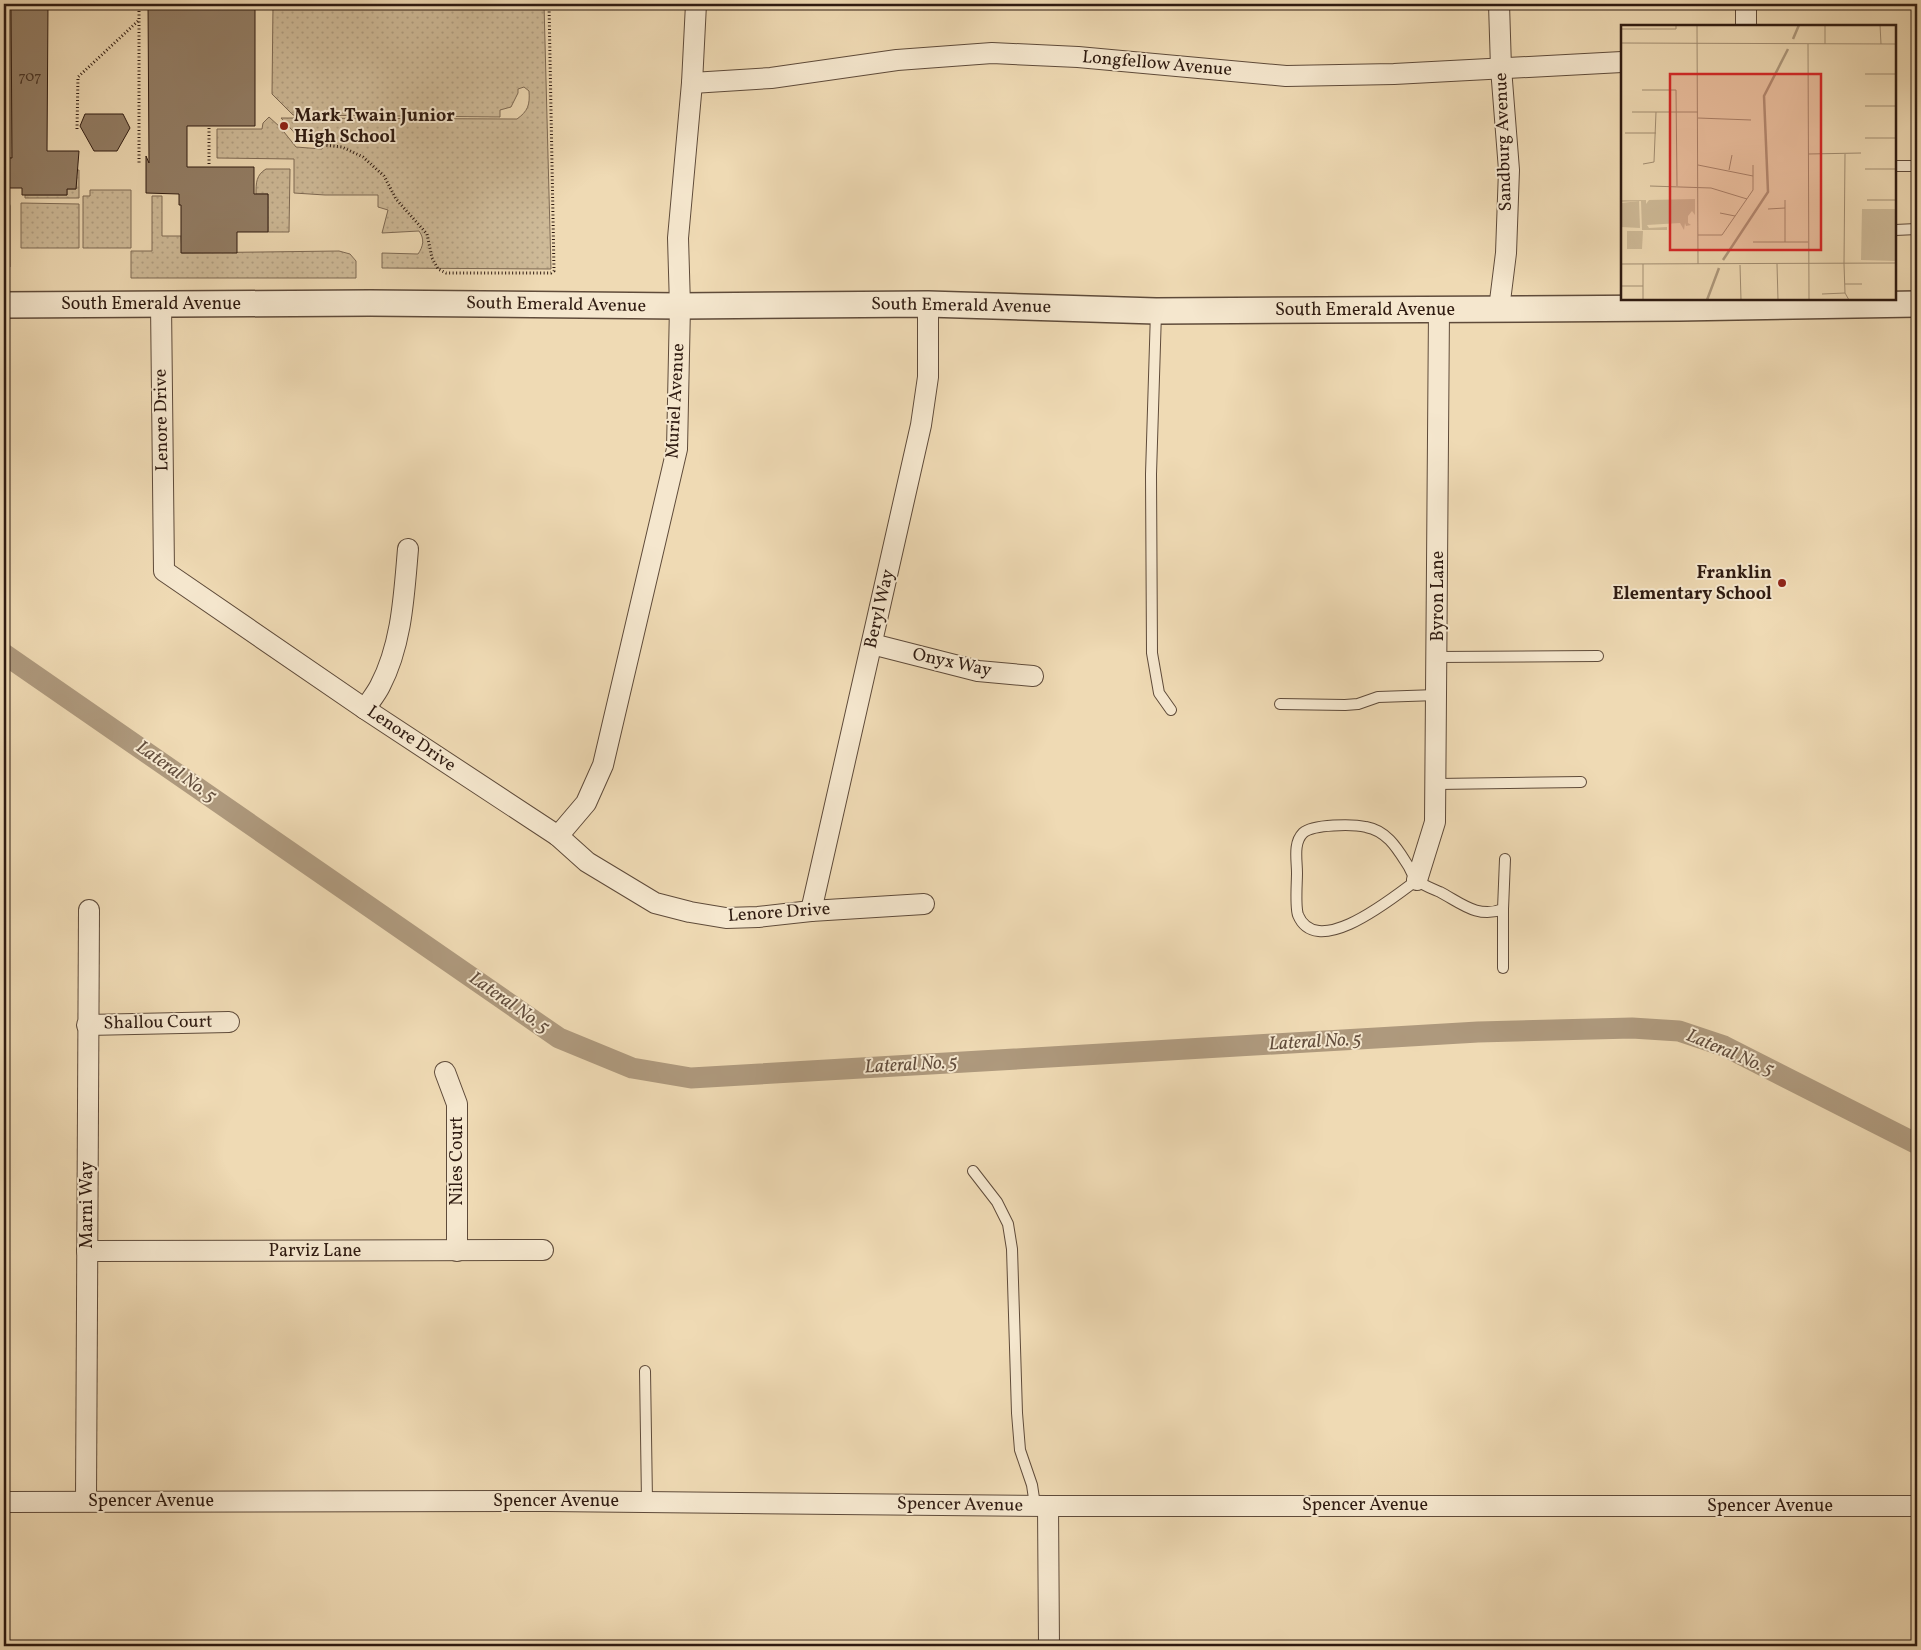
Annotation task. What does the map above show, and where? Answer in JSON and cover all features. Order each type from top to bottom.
[{"type":"street","name":"Muriel Avenue","points":[[558,836],[586,803],[603,765],[677,449],[680,306],[678,238],[692,83],[696,4]]},
{"type":"street","name":"Sandburg Avenue","points":[[1499,4],[1501,68],[1509,170],[1506,254],[1499,309]]},
{"type":"street","points":[[1746,4],[1746,25]]},
{"type":"street","name":"Longfellow Avenue","points":[[692,83],[771,78],[897,60],[992,53],[1078,57],[1286,76],[1394,74],[1621,62]]},
{"type":"street","name":"South Emerald Avenue","points":[[4,305],[370,303],[680,306],[928,304],[1156,311],[1439,310],[1882,302],[1917,304]]},
{"type":"street","name":"Lenore Drive","points":[[160,304],[164,571],[365,709],[558,836],[587,862],[656,903],[690,912],[726,918],[924,904]]},
{"type":"street","name":"Beryl Way","points":[[811,911],[921,425],[928,377],[928,304]]},
{"type":"street","name":"Byron Lane","points":[[1417,880],[1436,822],[1439,310]]},
{"type":"street","points":[[365,709],[380,686],[395,649],[403,606],[408,549]]},
{"type":"street","name":"Onyx Way","points":[[872,644],[978,671],[1033,676]]},
{"type":"street","name":"Marni Way","points":[[86,1501],[89,910]]},
{"type":"street","name":"Shallou Court","points":[[87,1025],[229,1022]]},
{"type":"street","name":"Niles Court","points":[[445,1072],[457,1104],[457,1251]]},
{"type":"street","name":"Parviz Lane","points":[[87,1252],[543,1250]]},
{"type":"street","name":"Spencer Avenue","points":[[4,1502],[647,1502],[1041,1506],[1917,1506]]},
{"type":"street","points":[[1041,1506],[1049,1646]]},
{"type":"lane","points":[[1896,166],[1917,166]]},
{"type":"lane","points":[[1896,230],[1917,229]]},
{"type":"lane","points":[[1156,311],[1151,474],[1152,653],[1159,693],[1171,710]]},
{"type":"lane","points":[[1438,657],[1598,656]]},
{"type":"lane","points":[[1280,704],[1345,705],[1358,704],[1378,697],[1438,695]]},
{"type":"lane","points":[[1437,784],[1581,782]]},
{"type":"lane","points":[[1417,880],[1358,919],[1334,931],[1318,931],[1305,925],[1297,914],[1297,844],[1304,833],[1317,827],[1366,827],[1382,832],[1395,845],[1417,880],[1476,912],[1503,910]]},
{"type":"lane","points":[[1503,968],[1505,860]]},
{"type":"lane","points":[[974,1171],[997,1202],[1008,1224],[1011,1240],[1020,1450],[1041,1506]]},
{"type":"lane","points":[[645,1371],[647,1502]]},
{"type":"path","points":[[139,4],[139,164]]},
{"type":"path","points":[[323,145],[342,147],[363,157],[384,176],[396,200],[427,234],[432,258],[438,268],[446,273],[551,273],[554,271],[549,4]]},
{"type":"path","points":[[77,129],[78,77],[139,20]]},
{"type":"path","points":[[209,128],[209,164]]},
{"type":"shaded area","points":[[4,4],[11,4],[12,158],[4,158]]},
{"type":"shaded area","points":[[273,4],[544,4],[551,269],[382,268],[382,253],[418,254],[423,240],[419,231],[382,233],[388,210],[378,207],[378,195],[294,193],[294,159],[217,158],[217,129],[262,129],[263,123],[269,117],[296,147],[322,149],[323,141],[302,141],[281,118],[517,119],[524,113],[527,107],[529,91],[524,87],[518,89],[511,107],[500,110],[500,117],[293,115],[272,94]]},
{"type":"shaded area","points":[[266,169],[290,169],[289,232],[268,232],[268,194],[256,194],[258,177]]},
{"type":"shaded area","points":[[76,170],[79,170],[79,198],[25,198],[25,195],[67,195],[67,189],[76,189]]},
{"type":"shaded area","points":[[90,190],[131,190],[131,248],[83,248],[83,196],[90,196]]},
{"type":"shaded area","points":[[152,196],[162,196],[162,236],[181,236],[182,253],[339,251],[350,254],[356,261],[356,278],[131,278],[131,251],[152,251]]},
{"type":"shaded area","points":[[5,200],[9,202],[10,206],[10,267],[4,267]]},
{"type":"shaded area","points":[[21,203],[79,204],[79,248],[21,248]]},
{"type":"building","points":[[11,4],[48,4],[47,151],[79,151],[76,189],[67,189],[67,195],[22,195],[22,188],[4,188],[4,158],[12,158]]},
{"type":"building","points":[[148,4],[186,4],[186,7],[255,7],[255,126],[187,126],[187,167],[254,167],[254,194],[268,194],[268,232],[237,232],[237,253],[181,253],[181,205],[179,205],[179,194],[146,193],[146,156],[149,163]]},
{"type":"building","points":[[85,114],[123,114],[130,128],[117,151],[94,151],[80,126]]},
{"type":"waterway","name":"Lateral No. 5","points":[[4,654],[559,1038],[632,1068],[691,1078],[1478,1032],[1632,1028],[1679,1031],[1724,1046],[1917,1144]]},
{"type":"place","name":"Mark Twain Junior High School","points":[[284,126]]},
{"type":"place","name":"Franklin Elementary School","points":[[1782,583]]}]
